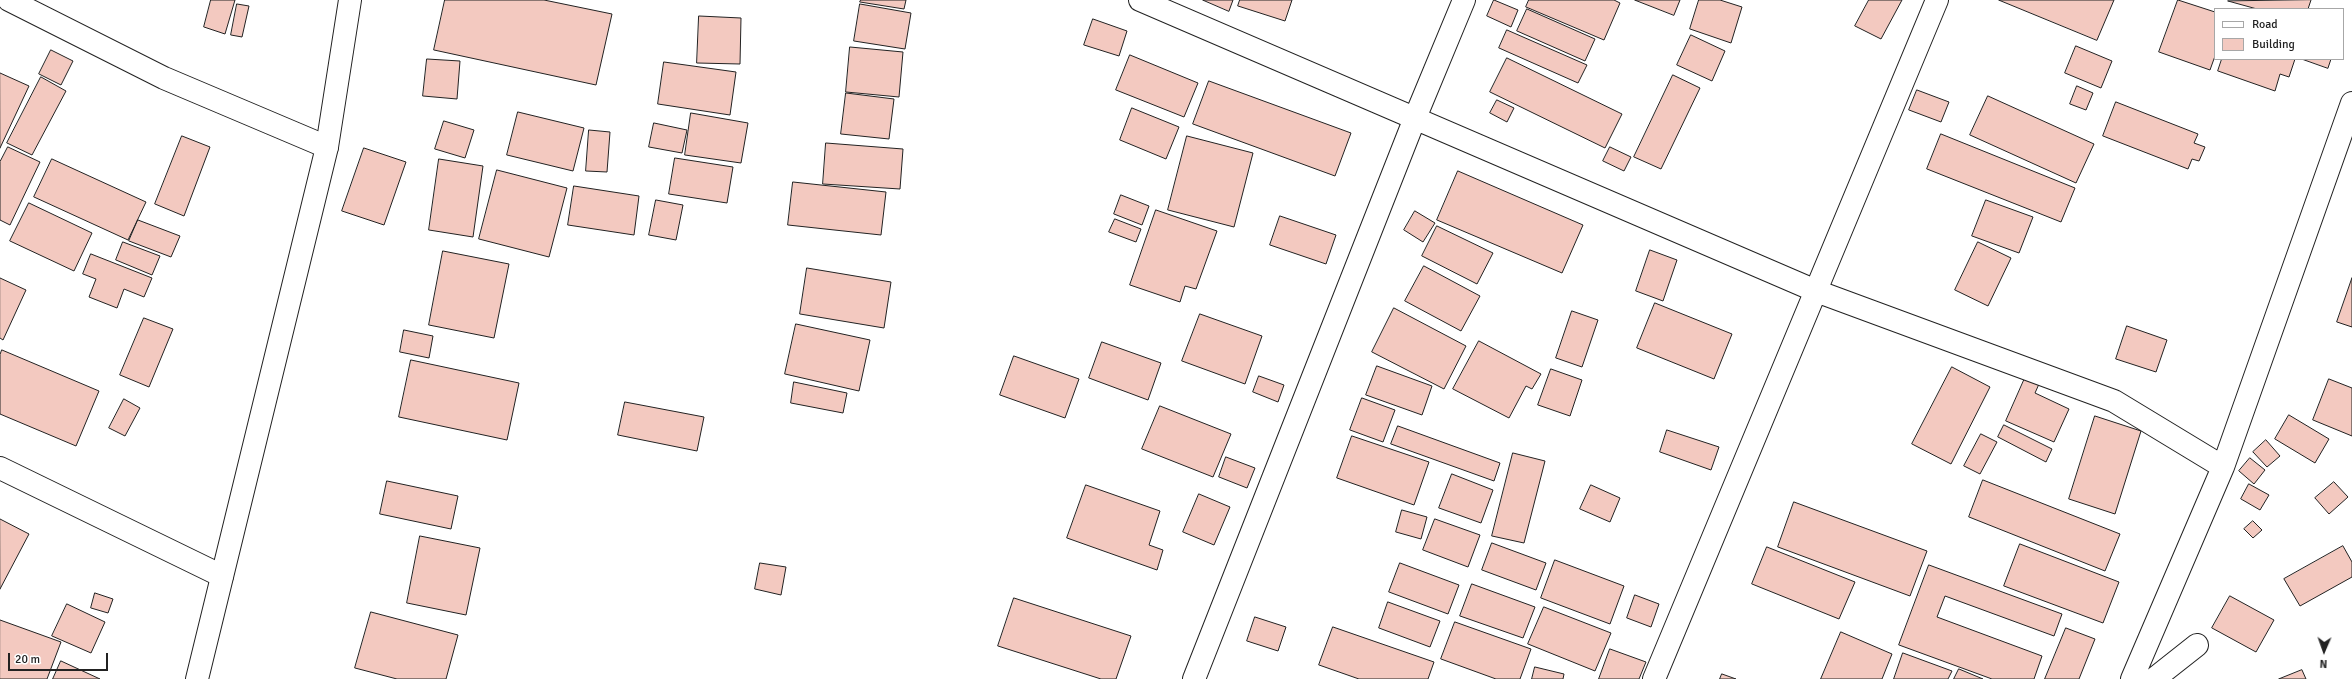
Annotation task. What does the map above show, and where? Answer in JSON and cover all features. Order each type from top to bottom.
[{"type":"street","points":[[9,0],[164,78],[327,147]]},
{"type":"street","points":[[197,679],[327,147],[350,0]]},
{"type":"street","points":[[1140,0],[1816,291],[2114,401],[2223,467]]},
{"type":"street","points":[[1194,679],[1415,118],[1464,0]]},
{"type":"street","points":[[1654,679],[1937,0]]},
{"type":"street","points":[[2132,679],[2223,467],[2352,103]]},
{"type":"street","points":[[0,468],[222,576]]},
{"type":"street","points":[[2154,679],[2197,645]]},
{"type":"building","points":[[211,0],[235,0],[225,34],[204,27]]},
{"type":"building","points":[[445,0],[544,0],[612,14],[596,85],[434,50]]},
{"type":"building","points":[[861,0],[906,0],[904,9],[860,2]]},
{"type":"building","points":[[1203,0],[1233,0],[1229,11]]},
{"type":"building","points":[[1240,0],[1292,0],[1285,21],[1238,6]]},
{"type":"building","points":[[1494,0],[1518,10],[1511,27],[1487,16]]},
{"type":"building","points":[[1529,0],[1614,0],[1620,3],[1604,40],[1526,7]]},
{"type":"building","points":[[1635,0],[1680,0],[1674,15]]},
{"type":"building","points":[[1699,0],[1720,0],[1742,7],[1731,43],[1690,29]]},
{"type":"building","points":[[1869,0],[1902,0],[1881,39],[1855,26]]},
{"type":"building","points":[[1999,0],[2114,0],[2097,40]]},
{"type":"building","points":[[2178,0],[2214,12],[2214,59],[2210,70],[2159,52]]},
{"type":"building","points":[[2311,0],[2308,8],[2253,8],[2228,1]]},
{"type":"building","points":[[237,4],[249,6],[242,37],[231,35]]},
{"type":"building","points":[[860,4],[911,13],[905,49],[854,41]]},
{"type":"building","points":[[1527,9],[1595,39],[1585,61],[1517,31]]},
{"type":"building","points":[[699,16],[741,18],[740,64],[697,63]]},
{"type":"building","points":[[1093,19],[1127,31],[1119,56],[1084,45]]},
{"type":"building","points":[[1507,30],[1587,65],[1578,83],[1499,48]]},
{"type":"building","points":[[1691,35],[1725,51],[1712,81],[1677,65]]},
{"type":"building","points":[[2076,46],[2112,61],[2101,88],[2065,73]]},
{"type":"building","points":[[850,47],[903,52],[899,97],[846,92]]},
{"type":"building","points":[[51,50],[73,61],[61,85],[39,74]]},
{"type":"building","points":[[1130,55],[1198,83],[1184,117],[1116,90]]},
{"type":"building","points":[[1507,58],[1622,114],[1605,148],[1490,92]]},
{"type":"building","points":[[427,59],[460,61],[457,99],[423,96]]},
{"type":"building","points":[[2222,60],[2295,60],[2289,77],[2280,74],[2275,91],[2218,71]]},
{"type":"building","points":[[2305,60],[2331,60],[2328,68]]},
{"type":"building","points":[[664,62],[736,72],[730,115],[658,104]]},
{"type":"building","points":[[0,73],[29,86],[0,148]]},
{"type":"building","points":[[1673,75],[1700,88],[1661,169],[1634,157]]},
{"type":"building","points":[[41,77],[66,91],[32,155],[7,143]]},
{"type":"building","points":[[1209,81],[1351,133],[1335,176],[1193,124]]},
{"type":"building","points":[[2077,86],[2093,93],[2086,110],[2070,104]]},
{"type":"building","points":[[1917,90],[1949,102],[1941,122],[1909,110]]},
{"type":"building","points":[[846,93],[894,99],[889,139],[841,134]]},
{"type":"building","points":[[1988,96],[2094,144],[2076,183],[1970,135]]},
{"type":"building","points":[[1497,100],[1514,108],[1507,122],[1490,113]]},
{"type":"building","points":[[2116,102],[2198,134],[2194,143],[2205,147],[2199,161],[2192,159],[2188,169],[2103,136]]},
{"type":"building","points":[[1132,108],[1179,127],[1166,159],[1120,140]]},
{"type":"building","points":[[518,112],[584,128],[573,171],[507,155]]},
{"type":"building","points":[[691,113],[748,123],[741,163],[685,155]]},
{"type":"building","points":[[444,121],[474,130],[465,158],[435,149]]},
{"type":"building","points":[[654,123],[687,130],[682,153],[649,147]]},
{"type":"building","points":[[589,130],[610,132],[607,172],[586,171]]},
{"type":"building","points":[[1941,134],[2075,188],[2061,222],[1927,169]]},
{"type":"building","points":[[182,136],[210,147],[184,216],[155,204]]},
{"type":"building","points":[[1187,136],[1253,153],[1234,227],[1168,210]]},
{"type":"building","points":[[826,143],[903,149],[900,189],[823,184]]},
{"type":"building","points":[[8,147],[40,162],[10,225],[0,220],[0,162]]},
{"type":"building","points":[[1610,147],[1631,157],[1624,171],[1603,161]]},
{"type":"building","points":[[364,148],[406,162],[384,225],[342,211]]},
{"type":"building","points":[[675,158],[733,167],[727,203],[669,194]]},
{"type":"building","points":[[52,159],[146,202],[128,240],[34,197]]},
{"type":"building","points":[[439,159],[483,166],[473,237],[429,230]]},
{"type":"building","points":[[497,170],[567,188],[549,257],[479,239]]},
{"type":"building","points":[[1458,171],[1583,225],[1562,273],[1437,220]]},
{"type":"building","points":[[793,182],[886,192],[881,235],[788,225]]},
{"type":"building","points":[[574,186],[639,196],[634,235],[568,225]]},
{"type":"building","points":[[1121,195],[1149,206],[1142,225],[1114,214]]},
{"type":"building","points":[[656,200],[683,205],[676,240],[649,235]]},
{"type":"building","points":[[1986,200],[2033,217],[2019,253],[1972,236]]},
{"type":"building","points":[[29,203],[92,233],[74,271],[10,241]]},
{"type":"building","points":[[1156,210],[1217,231],[1196,289],[1185,286],[1180,302],[1130,285]]},
{"type":"building","points":[[1415,211],[1435,223],[1423,242],[1404,230]]},
{"type":"building","points":[[1280,216],[1336,235],[1326,264],[1270,245]]},
{"type":"building","points":[[1115,219],[1141,229],[1136,242],[1109,232]]},
{"type":"building","points":[[138,220],[180,236],[171,257],[129,241]]},
{"type":"building","points":[[1437,226],[1493,253],[1477,284],[1422,256]]},
{"type":"building","points":[[123,242],[160,256],[152,275],[116,260]]},
{"type":"building","points":[[1978,242],[2011,258],[1988,306],[1955,290]]},
{"type":"building","points":[[1650,250],[1677,260],[1663,301],[1636,291]]},
{"type":"building","points":[[443,251],[509,264],[494,338],[429,325]]},
{"type":"building","points":[[91,254],[152,278],[144,297],[124,289],[117,308],[89,297],[96,279],[83,274]]},
{"type":"building","points":[[1424,266],[1480,296],[1461,331],[1405,301]]},
{"type":"building","points":[[807,268],[891,282],[884,328],[800,314]]},
{"type":"building","points":[[0,278],[26,290],[3,340],[0,338]]},
{"type":"building","points":[[2352,278],[2352,327],[2337,322]]},
{"type":"building","points":[[1655,303],[1732,334],[1714,379],[1637,348]]},
{"type":"building","points":[[1394,308],[1466,346],[1444,389],[1372,352]]},
{"type":"building","points":[[1572,311],[1598,320],[1582,367],[1556,358]]},
{"type":"building","points":[[1200,314],[1262,336],[1245,384],[1182,361]]},
{"type":"building","points":[[144,318],[173,329],[149,387],[120,375]]},
{"type":"building","points":[[796,324],[870,340],[859,391],[785,374]]},
{"type":"building","points":[[2127,326],[2167,340],[2156,372],[2116,359]]},
{"type":"building","points":[[404,330],[433,336],[429,358],[400,352]]},
{"type":"building","points":[[1479,341],[1541,374],[1532,389],[1526,386],[1509,418],[1453,389]]},
{"type":"building","points":[[1102,342],[1161,363],[1148,400],[1089,378]]},
{"type":"building","points":[[2,350],[99,391],[76,446],[0,414],[0,355]]},
{"type":"building","points":[[1014,356],[1079,379],[1065,418],[1000,395]]},
{"type":"building","points":[[411,360],[519,383],[507,440],[399,417]]},
{"type":"building","points":[[1377,366],[1432,386],[1422,415],[1366,395]]},
{"type":"building","points":[[1952,367],[1990,387],[1951,464],[1912,444]]},
{"type":"building","points":[[1551,369],[1582,380],[1570,416],[1538,405]]},
{"type":"building","points":[[1259,376],[1284,385],[1278,402],[1253,392]]},
{"type":"building","points":[[2025,378],[2039,384],[2035,393],[2069,409],[2054,442],[2006,421]]},
{"type":"building","points":[[2329,379],[2352,388],[2352,436],[2313,420]]},
{"type":"building","points":[[794,382],[847,393],[843,413],[791,403]]},
{"type":"building","points":[[1362,398],[1395,410],[1383,442],[1350,430]]},
{"type":"building","points":[[124,399],[140,408],[125,436],[109,428]]},
{"type":"building","points":[[625,402],[704,417],[697,451],[618,435]]},
{"type":"building","points":[[1160,406],[1231,434],[1213,477],[1142,449]]},
{"type":"building","points":[[2289,415],[2329,439],[2315,463],[2275,439]]},
{"type":"building","points":[[2095,416],[2141,431],[2115,514],[2069,499]]},
{"type":"building","points":[[2004,425],[2052,449],[2046,462],[1998,437]]},
{"type":"building","points":[[1398,426],[1500,463],[1494,481],[1391,444]]},
{"type":"building","points":[[1667,430],[1719,447],[1711,470],[1660,452]]},
{"type":"building","points":[[1981,434],[1997,442],[1980,474],[1964,466]]},
{"type":"building","points":[[1352,436],[1429,462],[1414,505],[1337,478]]},
{"type":"building","points":[[2266,440],[2280,456],[2267,467],[2253,452]]},
{"type":"building","points":[[1513,453],[1545,461],[1524,543],[1492,536]]},
{"type":"building","points":[[1226,457],[1255,468],[1247,488],[1219,477]]},
{"type":"building","points":[[2250,458],[2265,470],[2254,484],[2239,471]]},
{"type":"building","points":[[1452,474],[1493,490],[1481,523],[1439,508]]},
{"type":"building","points":[[1983,480],[2120,534],[2105,571],[1969,517]]},
{"type":"building","points":[[387,481],[458,496],[451,529],[380,514]]},
{"type":"building","points":[[2334,482],[2348,497],[2329,514],[2315,498]]},
{"type":"building","points":[[2249,484],[2269,495],[2260,510],[2241,499]]},
{"type":"building","points":[[1086,485],[1160,511],[1149,545],[1163,550],[1157,570],[1067,538]]},
{"type":"building","points":[[1591,485],[1620,498],[1610,522],[1580,509]]},
{"type":"building","points":[[1199,494],[1230,507],[1214,545],[1183,532]]},
{"type":"building","points":[[1794,502],[1927,551],[1910,596],[1778,547]]},
{"type":"building","points":[[1402,510],[1427,517],[1421,539],[1396,532]]},
{"type":"building","points":[[0,519],[29,534],[0,589]]},
{"type":"building","points":[[1435,519],[1480,535],[1468,567],[1423,550]]},
{"type":"building","points":[[2253,521],[2262,530],[2253,538],[2244,529]]},
{"type":"building","points":[[420,536],[480,548],[466,615],[407,603]]},
{"type":"building","points":[[1492,543],[1546,563],[1536,590],[1482,570]]},
{"type":"building","points":[[2020,544],[2119,582],[2103,623],[2004,586]]},
{"type":"building","points":[[2343,546],[2352,562],[2352,577],[2300,606],[2284,579]]},
{"type":"building","points":[[1767,547],[1855,582],[1839,619],[1752,584]]},
{"type":"building","points":[[1555,560],[1624,586],[1610,624],[1541,598]]},
{"type":"building","points":[[760,563],[786,567],[781,595],[755,589]]},
{"type":"building","points":[[1400,563],[1459,585],[1448,614],[1389,592]]},
{"type":"building","points":[[1929,565],[2062,614],[2054,636],[1945,596],[1937,617],[2042,656],[2034,679],[1992,679],[1899,645]]},
{"type":"building","points":[[1472,584],[1535,607],[1523,638],[1460,616]]},
{"type":"building","points":[[95,593],[113,599],[108,613],[91,608]]},
{"type":"building","points":[[1635,595],[1659,604],[1651,627],[1627,618]]},
{"type":"building","points":[[2230,596],[2274,620],[2256,652],[2212,628]]},
{"type":"building","points":[[1014,598],[1131,636],[1116,679],[1101,679],[998,646]]},
{"type":"building","points":[[1388,602],[1440,621],[1430,647],[1379,628]]},
{"type":"building","points":[[67,604],[105,622],[91,653],[52,636]]},
{"type":"building","points":[[1544,607],[1611,633],[1595,671],[1528,644]]},
{"type":"building","points":[[371,612],[458,635],[446,679],[397,679],[355,668]]},
{"type":"building","points":[[1255,617],[1286,627],[1278,651],[1247,641]]},
{"type":"building","points":[[0,620],[61,642],[47,679],[0,679]]},
{"type":"building","points":[[1455,622],[1531,649],[1520,679],[1496,679],[1441,659]]},
{"type":"building","points":[[1333,627],[1434,662],[1428,679],[1359,679],[1319,665]]},
{"type":"building","points":[[2066,628],[2095,639],[2079,679],[2045,679]]},
{"type":"building","points":[[1841,632],[1892,654],[1882,679],[1821,679]]},
{"type":"building","points":[[1610,649],[1646,662],[1639,679],[1599,679]]},
{"type":"building","points":[[1903,653],[1952,671],[1948,679],[1894,679]]},
{"type":"building","points":[[61,661],[100,679],[53,679]]},
{"type":"building","points":[[1535,667],[1564,674],[1563,679],[1532,679]]},
{"type":"building","points":[[1959,669],[1983,679],[1954,679]]},
{"type":"building","points":[[2302,670],[2306,679],[2279,679]]},
{"type":"building","points":[[1722,674],[1736,679],[1720,679]]}]
